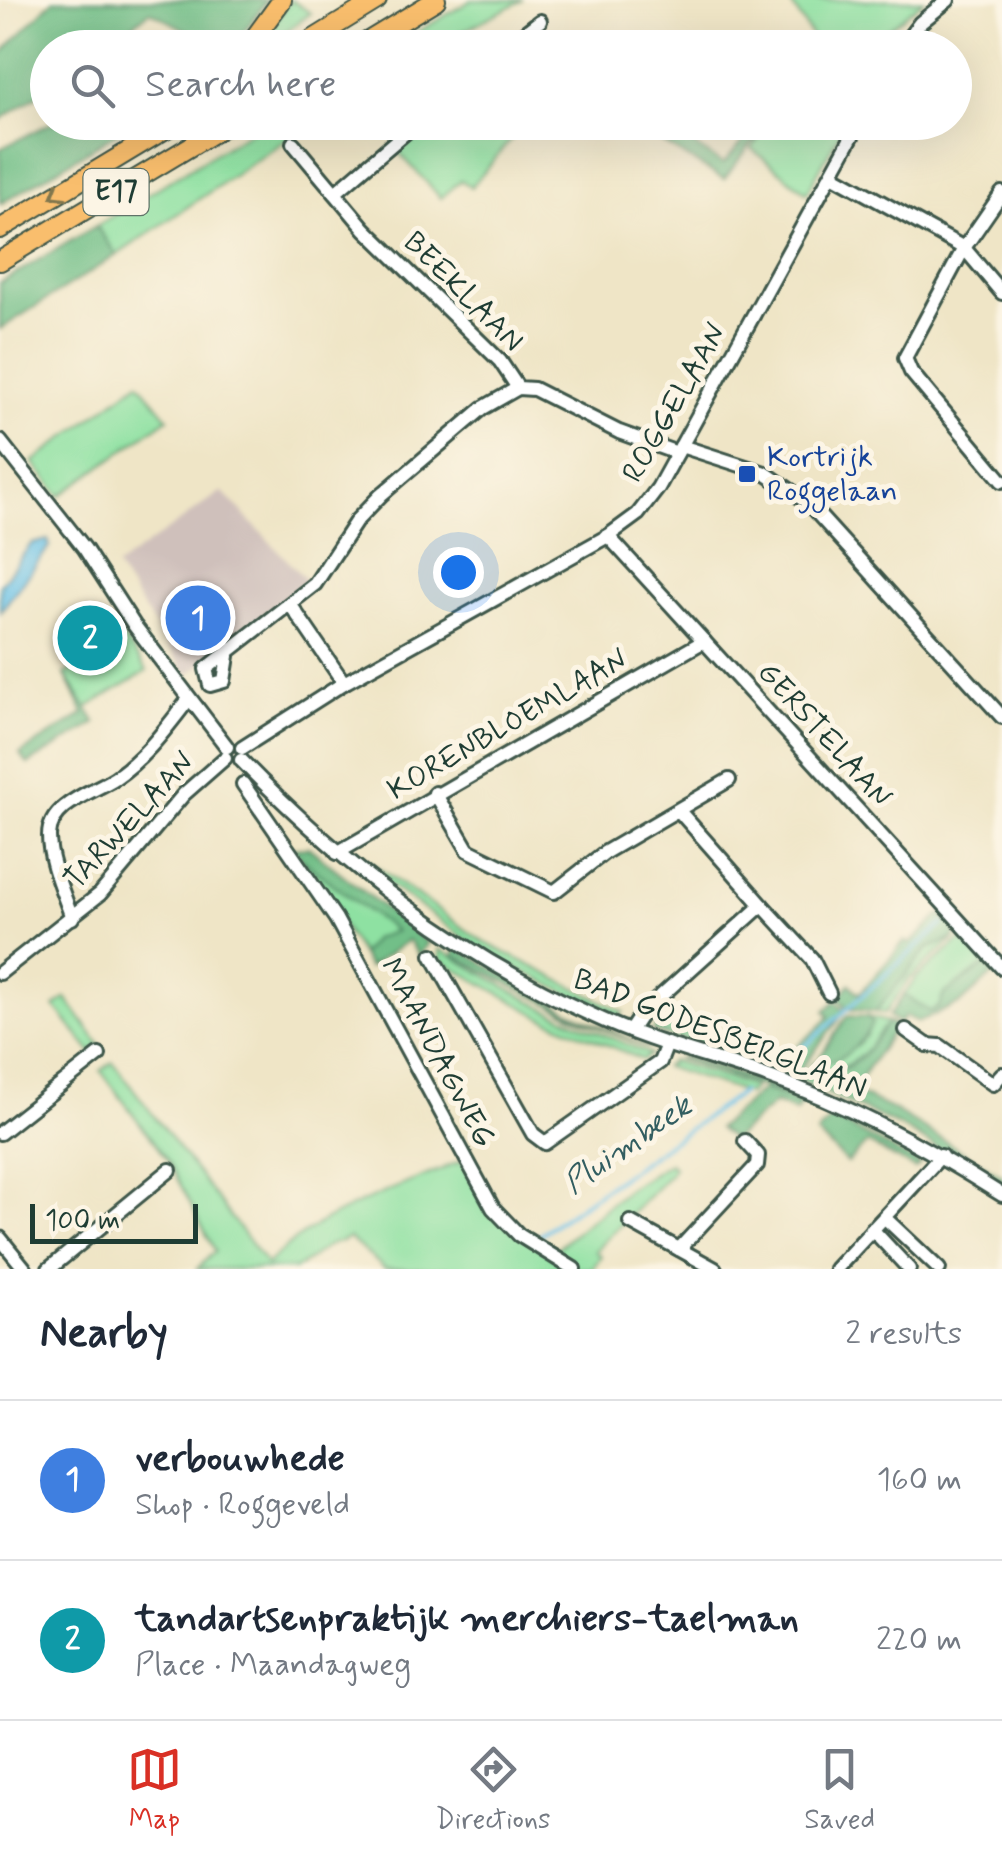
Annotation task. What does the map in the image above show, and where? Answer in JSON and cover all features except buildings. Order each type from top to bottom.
[{"type":"highway","points":[[260,30],[282,0]]},
{"type":"highway","points":[[329,30],[377,0]]},
{"type":"highway","points":[[387,30],[436,0]]},
{"type":"highway","name":"E17","points":[[0,228],[147,140]]},
{"type":"highway","name":"E17","points":[[0,261],[202,140]]},
{"type":"street","points":[[915,30],[948,0]]},
{"type":"street","points":[[528,30],[540,21]]},
{"type":"street","points":[[335,194],[397,140]]},
{"type":"street","name":"ROGGELAAN","points":[[234,753],[344,683],[608,536],[650,501],[850,140]]},
{"type":"street","name":"BEEKLAAN","points":[[293,143],[365,229],[500,361],[518,388],[534,389],[620,432],[766,473],[807,502],[1002,717]]},
{"type":"street","points":[[832,174],[964,248],[1002,293]]},
{"type":"street","points":[[1002,193],[964,248],[905,358],[911,372],[1002,481]]},
{"type":"street","points":[[228,656],[292,607],[329,567],[367,507],[482,408],[518,388]]},
{"type":"street","points":[[0,441],[86,549],[189,699],[234,753]]},
{"type":"street","name":"GERSTELAAN","points":[[608,536],[1002,968]]},
{"type":"street","points":[[292,607],[344,683]]},
{"type":"street","name":"KORENBLOEMLAAN","points":[[337,853],[704,641]]},
{"type":"street","name":"TARWELAAN","points":[[72,918],[50,841],[52,823],[67,805],[112,780],[140,757],[189,699]]},
{"type":"street","name":"TARWELAAN","points":[[0,972],[100,894],[184,794],[234,753]]},
{"type":"street","name":"BAD GODESBERGLAAN","points":[[234,753],[298,820],[443,936],[552,997],[630,1032],[816,1095],[941,1156],[1002,1195]]},
{"type":"street","points":[[436,793],[468,850],[554,892],[604,853],[729,780]]},
{"type":"street","name":"MAANDAGWEG","points":[[243,784],[336,919],[493,1208],[519,1235],[574,1269]]},
{"type":"street","points":[[680,812],[812,959],[829,992]]},
{"type":"street","points":[[282,836],[298,820]]},
{"type":"street","points":[[630,1032],[642,1012],[762,905]]},
{"type":"street","points":[[432,956],[533,1134],[544,1143],[660,1062],[667,1044]]},
{"type":"street","points":[[906,1030],[927,1045],[940,1046],[998,1079],[1002,1098]]},
{"type":"street","points":[[0,1133],[99,1055]]},
{"type":"street","points":[[679,1249],[757,1166],[758,1155],[745,1141]]},
{"type":"street","points":[[836,1269],[941,1156]]},
{"type":"street","points":[[48,1269],[170,1170]]},
{"type":"street","points":[[885,1218],[939,1269]]},
{"type":"street","points":[[630,1222],[715,1269]]},
{"type":"street","points":[[872,1229],[909,1269]]},
{"type":"street","points":[[0,1238],[21,1268]]},
{"type":"shaded area","points":[[222,491],[306,580],[277,607],[187,675],[116,567]]},
{"type":"green space","points":[[53,0],[267,0],[245,30],[186,30],[150,11],[127,30],[30,30],[30,100],[0,120],[0,55]]},
{"type":"green space","points":[[291,0],[311,13],[288,30],[269,30]]},
{"type":"green space","points":[[472,0],[523,0],[465,30],[421,30]]},
{"type":"green space","points":[[789,0],[924,0],[887,30],[808,30]]},
{"type":"green space","points":[[30,134],[30,140],[105,140],[0,204],[0,149]]},
{"type":"green space","points":[[236,140],[286,140],[117,255],[96,226]]},
{"type":"green space","points":[[403,140],[511,140],[471,187],[461,180],[441,198],[394,147]]},
{"type":"green space","points":[[657,140],[686,140],[723,164],[745,140],[754,140],[724,179]]},
{"type":"green space","points":[[758,140],[835,140],[807,193],[752,149]]},
{"type":"green space","points":[[96,226],[117,255],[0,329],[0,283]]},
{"type":"green space","points":[[139,382],[168,418],[60,496],[33,462]]},
{"type":"green space","points":[[123,637],[147,671],[86,708],[65,674]]},
{"type":"green space","points":[[65,674],[96,723],[28,764],[20,754],[84,714]]},
{"type":"green space","points":[[308,847],[428,943],[419,956],[408,940],[368,968],[361,955],[373,939],[395,931],[324,878],[293,848]]},
{"type":"green space","points":[[355,852],[482,941],[623,1012],[618,1018],[481,950],[353,859]]},
{"type":"green space","points":[[302,862],[320,869],[396,932],[367,946],[361,955]]},
{"type":"green space","points":[[941,914],[955,927],[955,938],[927,949],[875,1012],[849,1009],[838,998],[850,984],[859,994],[905,941],[910,944]]},
{"type":"green space","points":[[955,938],[909,979],[885,1013],[875,1012],[928,949]]},
{"type":"green space","points":[[962,939],[986,965],[944,994],[939,1007],[930,1012],[904,995],[916,978]]},
{"type":"green space","points":[[457,948],[574,1014],[649,1048],[573,1016],[453,955]]},
{"type":"green space","points":[[439,949],[547,1010],[650,1054],[643,1060],[543,1018],[440,960]]},
{"type":"green space","points":[[986,965],[994,974],[961,1003],[918,1022],[905,1016],[900,1023],[889,1016],[904,995],[931,1012],[939,1007],[944,994]]},
{"type":"green space","points":[[66,998],[100,1045],[91,1052],[55,1007]]},
{"type":"green space","points":[[835,1001],[845,1011],[793,1079],[777,1072],[787,1057],[829,1017],[825,1011]]},
{"type":"green space","points":[[847,1016],[868,1017],[872,1024],[849,1052],[815,1064]]},
{"type":"green space","points":[[868,1017],[888,1022],[859,1057],[842,1067],[818,1073],[816,1080],[804,1074],[813,1062],[866,1036],[872,1022]]},
{"type":"green space","points":[[658,1022],[733,1047],[729,1056],[653,1031]]},
{"type":"green space","points":[[888,1022],[896,1026],[852,1091],[892,1109],[1002,1176],[1002,1187],[901,1127],[800,1081],[804,1074],[816,1079],[822,1069],[852,1064]]},
{"type":"green space","points":[[685,1057],[853,1117],[912,1147],[927,1160],[793,1097],[677,1058]]},
{"type":"green space","points":[[672,1061],[754,1087],[749,1094],[665,1067]]},
{"type":"green space","points":[[113,1062],[267,1265],[309,1230],[333,1216],[461,1161],[487,1204],[568,1269],[385,1269],[349,1238],[327,1246],[296,1269],[197,1269],[215,1251],[168,1161],[101,1071]]},
{"type":"green space","points":[[763,1089],[801,1104],[796,1112],[775,1103],[732,1140],[718,1128]]},
{"type":"green space","points":[[831,1118],[920,1164],[915,1169],[867,1143],[847,1163],[817,1134]]},
{"type":"green space","points":[[669,1163],[673,1167],[670,1174],[595,1251],[601,1256],[592,1269],[578,1269],[551,1253],[628,1189]]},
{"type":"water","points":[[48,540],[50,546],[0,612],[0,585],[31,544]]},
{"type":"waterway","name":"Pluimbeek","points":[[786,1063],[943,924]]},
{"type":"waterway","name":"Pluimbeek","points":[[539,1235],[742,1092]]},
{"type":"place","name":"Kortrijk Roggelaan","points":[[747,474]]},
{"type":"place","name":"verbouwhede","points":[[198,618]]},
{"type":"place","name":"tandartsenpraktijk merchiers-taelman","points":[[90,638]]}]
